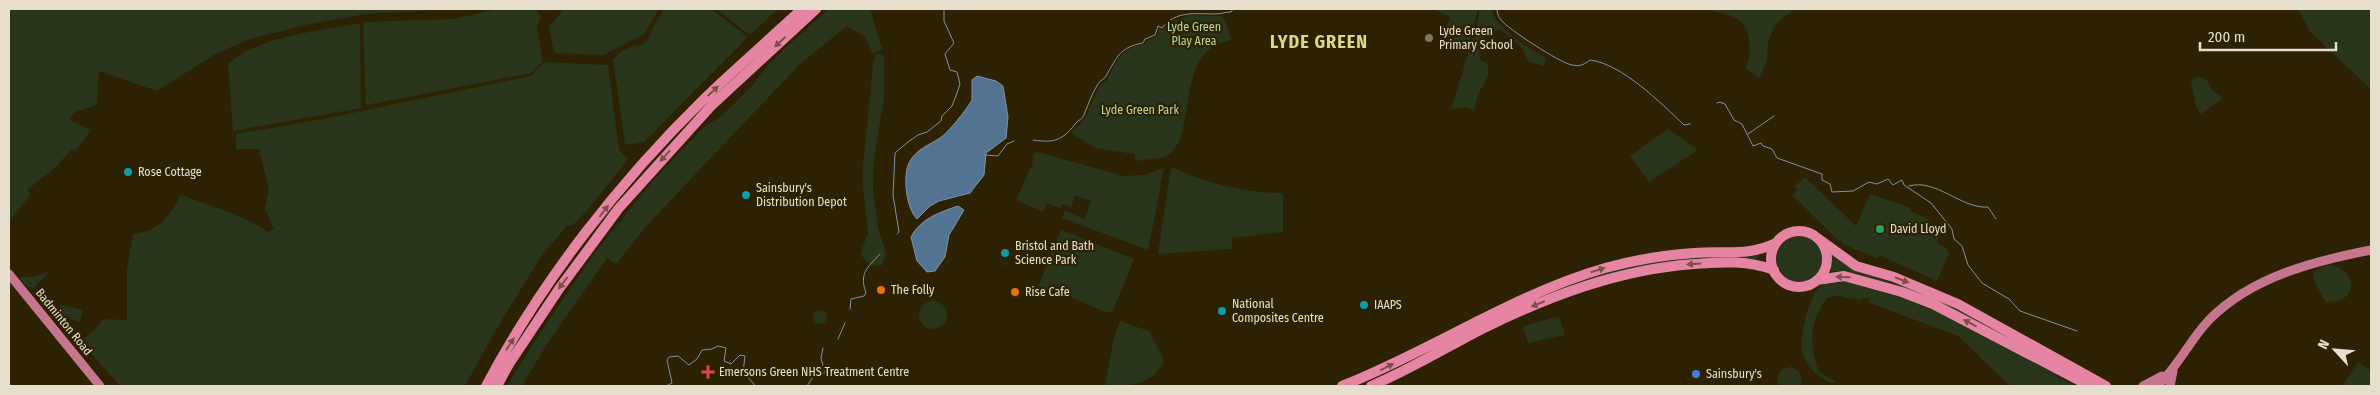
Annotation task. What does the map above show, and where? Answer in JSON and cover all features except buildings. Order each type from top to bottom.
[{"type":"highway","points":[[486,386],[501,358],[550,283],[612,200],[659,146],[704,99],[802,9]]},
{"type":"highway","points":[[497,386],[509,364],[559,289],[619,208],[712,105],[816,9]]},
{"type":"highway","points":[[1342,386],[1375,373],[1508,306],[1574,278],[1644,260],[1695,252],[1755,252],[1783,236],[1796,232],[1809,233],[1856,266],[1894,277],[1958,304],[2106,386]]},
{"type":"highway","points":[[1816,237],[1821,242],[1826,255],[1825,268],[1818,280]]},
{"type":"highway","points":[[1773,241],[1771,258],[1774,270],[1782,281],[1792,286],[1810,285],[1818,280],[1844,276],[1883,285],[1933,304],[2090,386]]},
{"type":"highway","points":[[1371,386],[1526,308],[1611,278],[1650,270],[1709,263],[1743,262],[1774,270]]},
{"type":"highway","points":[[1994,336],[2080,386]]},
{"type":"main road","points":[[2157,386],[2173,370],[2208,321],[2232,300],[2248,290],[2310,264],[2371,250]]},
{"type":"main road","name":"Badminton Road","points":[[9,274],[100,386]]},
{"type":"main road","points":[[2037,348],[2072,363],[2114,386]]},
{"type":"main road","points":[[2143,386],[2160,378],[2184,353]]},
{"type":"main road","points":[[2170,386],[2173,370]]},
{"type":"green space","points":[[9,9],[461,9],[365,14],[310,24],[250,39],[217,53],[157,91],[99,71],[97,105],[75,112],[70,117],[71,121],[91,130],[75,151],[71,150],[54,169],[27,190],[31,194],[9,222]]},
{"type":"green space","points":[[498,9],[535,9],[541,16],[537,28],[543,61],[531,73],[366,105],[363,22],[454,19]]},
{"type":"green space","points":[[564,9],[659,9],[644,34],[603,55],[554,53],[549,27]]},
{"type":"green space","points":[[664,9],[711,9],[748,37],[644,142],[625,145],[613,59],[626,49],[641,45],[648,40],[654,25]]},
{"type":"green space","points":[[716,9],[778,9],[750,35]]},
{"type":"green space","points":[[829,9],[870,9],[882,49],[873,54],[865,37],[847,26],[801,63],[647,225],[616,264],[607,258],[547,344],[522,386],[507,386],[593,255],[651,183],[696,135],[720,117],[753,85],[762,72],[784,49]]},
{"type":"green space","points":[[1433,9],[1478,9],[1468,47],[1443,35],[1451,17]]},
{"type":"green space","points":[[1480,9],[1491,9],[1506,31],[1546,58],[1544,66],[1528,61],[1523,49],[1500,29],[1487,32],[1479,53],[1481,61],[1486,62],[1489,70],[1474,110],[1467,107],[1451,109],[1477,25]]},
{"type":"green space","points":[[1700,9],[1796,9],[1781,19],[1774,27],[1768,43],[1767,61],[1759,78],[1746,68],[1750,51],[1747,31],[1743,25],[1732,16]]},
{"type":"green space","points":[[2298,9],[2371,9],[2371,89],[2311,33]]},
{"type":"green space","name":"Lyde Green Park","points":[[1190,15],[1221,16],[1225,21],[1231,40],[1212,47],[1200,60],[1193,77],[1182,133],[1176,147],[1166,156],[1136,161],[1134,154],[1096,148],[1071,133],[1085,119],[1100,85],[1107,80],[1115,63],[1125,51],[1135,46],[1144,45],[1147,41],[1156,37],[1159,29],[1162,30],[1169,23]]},
{"type":"green space","points":[[360,23],[361,108],[233,131],[228,64],[256,47],[272,41]]},
{"type":"green space","points":[[876,55],[884,56],[884,98],[874,157],[873,189],[878,228],[886,253],[882,265],[876,266],[867,262],[860,254],[868,233],[862,177],[873,65]]},
{"type":"green space","points":[[545,62],[608,65],[619,150],[628,159],[591,206],[574,224],[566,227],[542,255],[494,333],[465,386],[120,386],[80,341],[94,331],[103,319],[127,320],[127,270],[133,234],[142,233],[156,227],[172,211],[180,196],[183,195],[237,216],[268,232],[274,230],[265,208],[269,189],[259,149],[236,149],[236,134],[323,119],[531,76]]},
{"type":"green space","points":[[2201,77],[2207,80],[2212,90],[2223,98],[2201,114],[2196,107],[2191,82],[2194,78]]},
{"type":"green space","points":[[1668,129],[1698,150],[1649,182],[1630,156]]},
{"type":"green space","points":[[1037,152],[1124,176],[1144,175],[1164,168],[1148,250],[1062,218],[1065,211],[1085,219],[1091,201],[1075,195],[1071,207],[1063,204],[1060,208],[1047,203],[1043,212],[1018,201],[1017,198],[1032,165],[1034,154]]},
{"type":"green space","points":[[1171,167],[1198,178],[1226,186],[1268,193],[1283,193],[1283,232],[1232,238],[1232,249],[1158,254]]},
{"type":"green space","name":"David Lloyd","points":[[1805,177],[1856,226],[1870,194],[1911,208],[1910,211],[1928,219],[1935,231],[1939,233],[1937,243],[1945,247],[1949,253],[1937,281],[1879,255],[1878,259],[1841,243],[1842,239],[1839,241],[1792,195],[1798,190],[1794,187]]},
{"type":"green space","points":[[1061,230],[1134,259],[1112,313],[1100,310],[1064,294],[1038,287]]},
{"type":"green space","points":[[1795,236],[1803,236],[1812,240],[1818,246],[1822,259],[1818,272],[1812,278],[1803,282],[1795,282],[1786,278],[1780,272],[1776,263],[1776,255],[1780,246],[1786,240]]},
{"type":"green space","points":[[1760,253],[1756,261],[1668,264],[1490,318],[1543,295],[1634,265],[1680,257]]},
{"type":"green space","points":[[1831,253],[1868,272],[1935,297],[2101,386],[2094,386],[1898,287],[1852,273],[1831,271]]},
{"type":"green space","points":[[2328,265],[2338,267],[2350,278],[2350,292],[2337,301],[2326,302],[2315,283],[2313,275],[2319,269]]},
{"type":"green space","points":[[50,271],[34,288],[29,288],[20,279],[21,277],[35,277]]},
{"type":"green space","points":[[1845,280],[1918,301],[2005,346],[2075,386],[2010,386],[1958,336],[1870,303],[1868,298],[1862,298],[1861,300],[1842,297],[1842,295],[1827,298],[1821,307],[1814,325],[1812,343],[1816,362],[1819,372],[1835,381],[1833,383],[1828,381],[1814,372],[1804,357],[1801,345],[1803,328],[1808,309],[1819,288],[1834,281]]},
{"type":"green space","points":[[933,301],[943,305],[947,315],[943,325],[933,329],[923,325],[919,315],[923,305]]},
{"type":"green space","points":[[60,305],[83,310],[80,322],[57,316]]},
{"type":"green space","points":[[817,310],[823,310],[827,317],[823,324],[817,324],[813,320],[813,314]]},
{"type":"green space","points":[[1559,316],[1565,335],[1528,343],[1523,326]]},
{"type":"green space","points":[[1120,321],[1149,331],[1162,355],[1164,363],[1152,376],[1138,383],[1122,386],[1105,386],[1113,341]]},
{"type":"green space","points":[[2358,362],[2371,371],[2371,386],[2342,386]]},
{"type":"green space","points":[[1791,367],[1800,374],[1802,380],[1800,386],[1779,386],[1779,373]]},
{"type":"water","points":[[977,76],[996,81],[1003,86],[1008,117],[1006,138],[986,153],[984,175],[970,193],[939,201],[930,206],[917,219],[910,207],[906,191],[906,174],[910,161],[916,153],[940,138],[962,115],[972,100],[972,80]]},
{"type":"water","points":[[958,206],[964,210],[949,235],[945,257],[935,271],[927,272],[917,261],[911,237],[925,221]]},
{"type":"waterway","points":[[897,234],[899,232],[893,195],[895,153],[918,135],[927,132],[941,121],[942,116],[952,106],[960,84],[957,72],[950,70],[945,54],[954,43],[944,21],[944,9]]},
{"type":"waterway","points":[[1033,140],[1052,141],[1066,134],[1082,118],[1096,88],[1120,54],[1129,47],[1143,43],[1145,39],[1155,35],[1158,26],[1162,28],[1174,18],[1187,14],[1219,14],[1231,12],[1233,9]]},
{"type":"waterway","points":[[1497,9],[1499,17],[1506,24],[1523,38],[1546,52],[1572,65],[1582,65],[1590,60],[1615,69],[1640,86],[1684,125],[1690,124]]},
{"type":"waterway","points":[[1717,103],[1725,104],[1734,120],[1742,124],[1753,146],[1761,143],[1763,146],[1772,149],[1777,158],[1822,174],[1822,180],[1830,184],[1832,192],[1853,191],[1869,182],[1877,184],[1888,179],[1893,185],[1902,180],[1904,185],[1931,203],[1952,229],[1954,239],[1962,246],[1968,265],[1982,283],[2009,299],[2020,311],[2077,331]]},
{"type":"waterway","points":[[1748,134],[1774,116]]},
{"type":"waterway","points":[[985,155],[998,156],[1007,144],[1014,141]]},
{"type":"waterway","points":[[1909,186],[1929,186],[1968,203],[1988,207],[1996,219]]},
{"type":"waterway","points":[[850,309],[851,299],[864,296],[866,293],[864,276],[868,267],[880,254]]},
{"type":"waterway","points":[[838,339],[845,323]]},
{"type":"waterway","points":[[666,386],[672,383],[667,360],[669,357],[678,356],[689,365],[697,359],[702,350],[718,346],[726,348],[724,361],[731,364],[740,355],[745,356],[743,372],[754,386]]},
{"type":"waterway","points":[[807,386],[815,374],[825,373],[821,358],[823,348]]},
{"type":"place","name":"Lyde Green Primary School","points":[[1429,38]]},
{"type":"place","name":"Rose Cottage","points":[[128,172]]},
{"type":"place","name":"Sainsbury's Distribution Depot","points":[[746,195]]},
{"type":"place","name":"David Lloyd","points":[[1880,229]]},
{"type":"place","name":"Bristol and Bath Science Park","points":[[1005,253]]},
{"type":"place","name":"The Folly","points":[[881,290]]},
{"type":"place","name":"Rise Cafe","points":[[1015,292]]},
{"type":"place","name":"IAAPS","points":[[1364,305]]},
{"type":"place","name":"National Composites Centre","points":[[1222,311]]},
{"type":"place","name":"Emersons Green NHS Treatment Centre","points":[[708,372]]},
{"type":"place","name":"Sainsbury's","points":[[1696,374]]},
{"type":"district","name":"LYDE GREEN","points":[[1319,42]]},
{"type":"park label","name":"Lyde Green Play Area","points":[[1194,34]]}]
